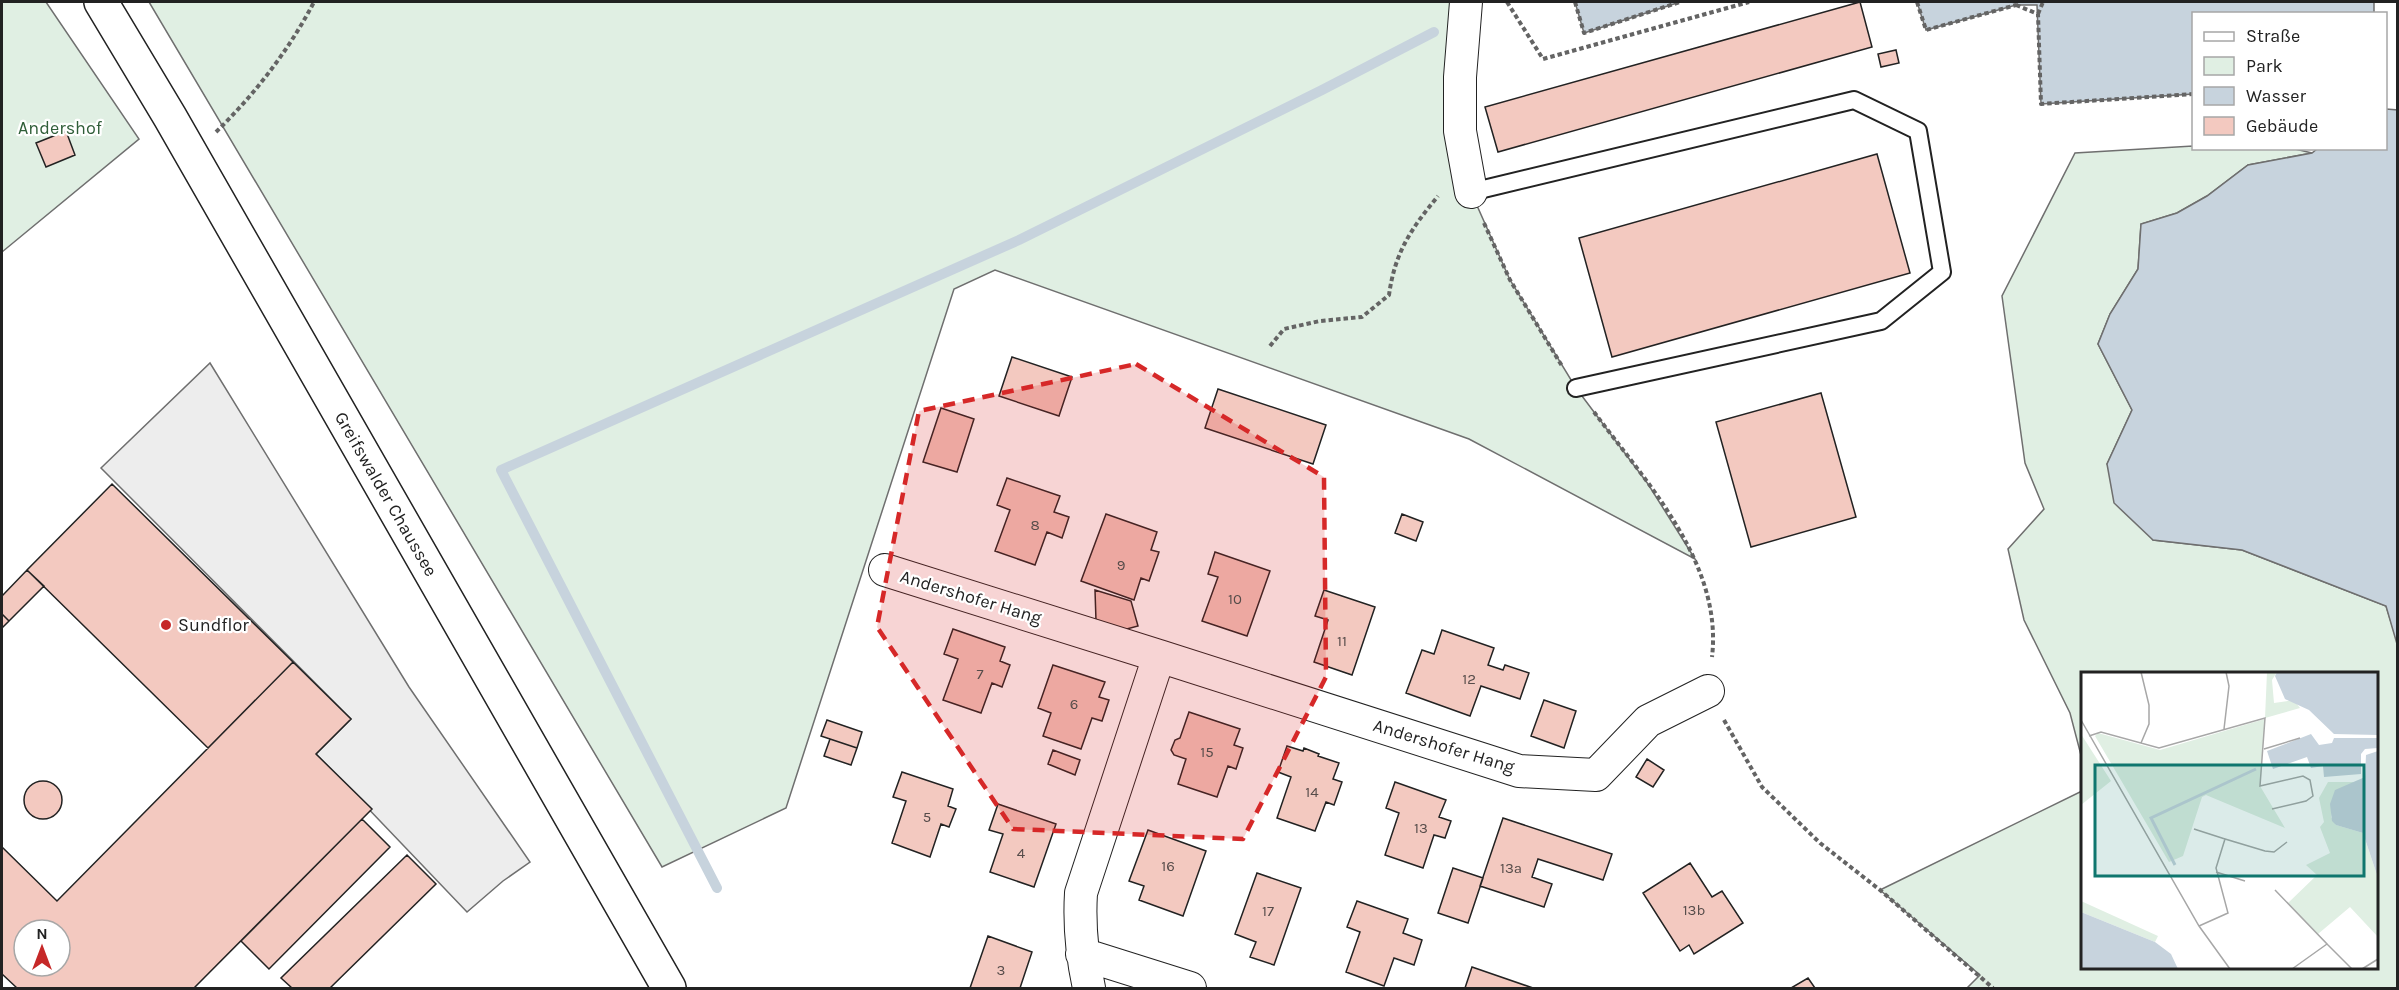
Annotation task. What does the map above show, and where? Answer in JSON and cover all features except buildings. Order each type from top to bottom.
[{"type":"main road","name":"Greifswalder Chaussee","points":[[100,2],[175,126],[669,988]]},
{"type":"street","points":[[1466,2],[1460,77],[1460,131],[1469,183]]},
{"type":"street","name":"Andershofer Hang","points":[[885,570],[1519,771],[1596,775],[1648,720],[1708,691]]},
{"type":"street","points":[[1089,988],[1082,954],[1079,921],[1081,893],[1159,656]]},
{"type":"street","points":[[1082,954],[1190,988]]},
{"type":"lane","points":[[1469,183],[1854,100],[1918,131],[1942,272],[1881,321],[1576,388]]},
{"type":"path","points":[[213,135],[247,102],[300,29],[314,2]]},
{"type":"path","points":[[1507,2],[1543,59],[1749,2]]},
{"type":"path","points":[[1575,2],[1584,33],[1680,2]]},
{"type":"path","points":[[1917,2],[1926,30],[2016,3],[2038,14]]},
{"type":"path","points":[[2043,2],[2038,14],[2042,104],[2192,94]]},
{"type":"path","points":[[1270,346],[1284,329],[1320,321],[1362,317],[1389,295],[1392,270],[1411,229],[1444,188],[1469,183],[1510,280],[1576,388],[1648,483],[1695,559],[1708,593],[1713,644],[1708,691],[1762,787],[1820,843],[1880,890],[1993,988]]},
{"type":"highlighted area","points":[[1136,364],[1324,477],[1326,677],[1243,839],[1013,829],[877,627],[919,411]]},
{"type":"green space","name":"Andershof","points":[[2,2],[46,2],[139,139],[2,252]]},
{"type":"green space","points":[[149,2],[1466,2],[1471,192],[1510,280],[1576,388],[1648,484],[1695,559],[1469,439],[995,270],[954,289],[786,808],[662,867]]},
{"type":"green space","points":[[2192,146],[2192,150],[2299,150],[2312,153],[2248,165],[2207,196],[2177,213],[2141,224],[2138,269],[2110,314],[2098,344],[2132,410],[2107,464],[2153,540],[2242,550],[2386,606],[2398,644],[2397,988],[1967,988],[1980,975],[1880,890],[2081,791],[2081,969],[2378,969],[2378,672],[2081,672],[2081,755],[2070,713],[2024,620],[2008,549],[2044,509],[2025,463],[2002,296],[2075,153]]},
{"type":"shaded area","points":[[210,363],[409,687],[530,862],[503,881],[467,912],[316,754],[351,719],[101,468]]},
{"type":"water","points":[[1575,2],[1680,2],[1584,33]]},
{"type":"water","points":[[1917,2],[2374,2],[2374,12],[2192,12],[2192,94],[2041,104],[2037,5],[2016,5],[1926,30]]},
{"type":"water","points":[[2387,109],[2398,110],[2397,644],[2386,606],[2242,550],[2153,540],[2114,503],[2107,464],[2132,410],[2098,344],[2110,314],[2138,269],[2141,224],[2177,213],[2207,196],[2248,165],[2312,153],[2316,150],[2387,150]]},
{"type":"waterway","points":[[717,888],[501,470],[1019,240],[1434,32]]},
{"type":"place","name":"Sundflor","points":[[166,625]]}]
